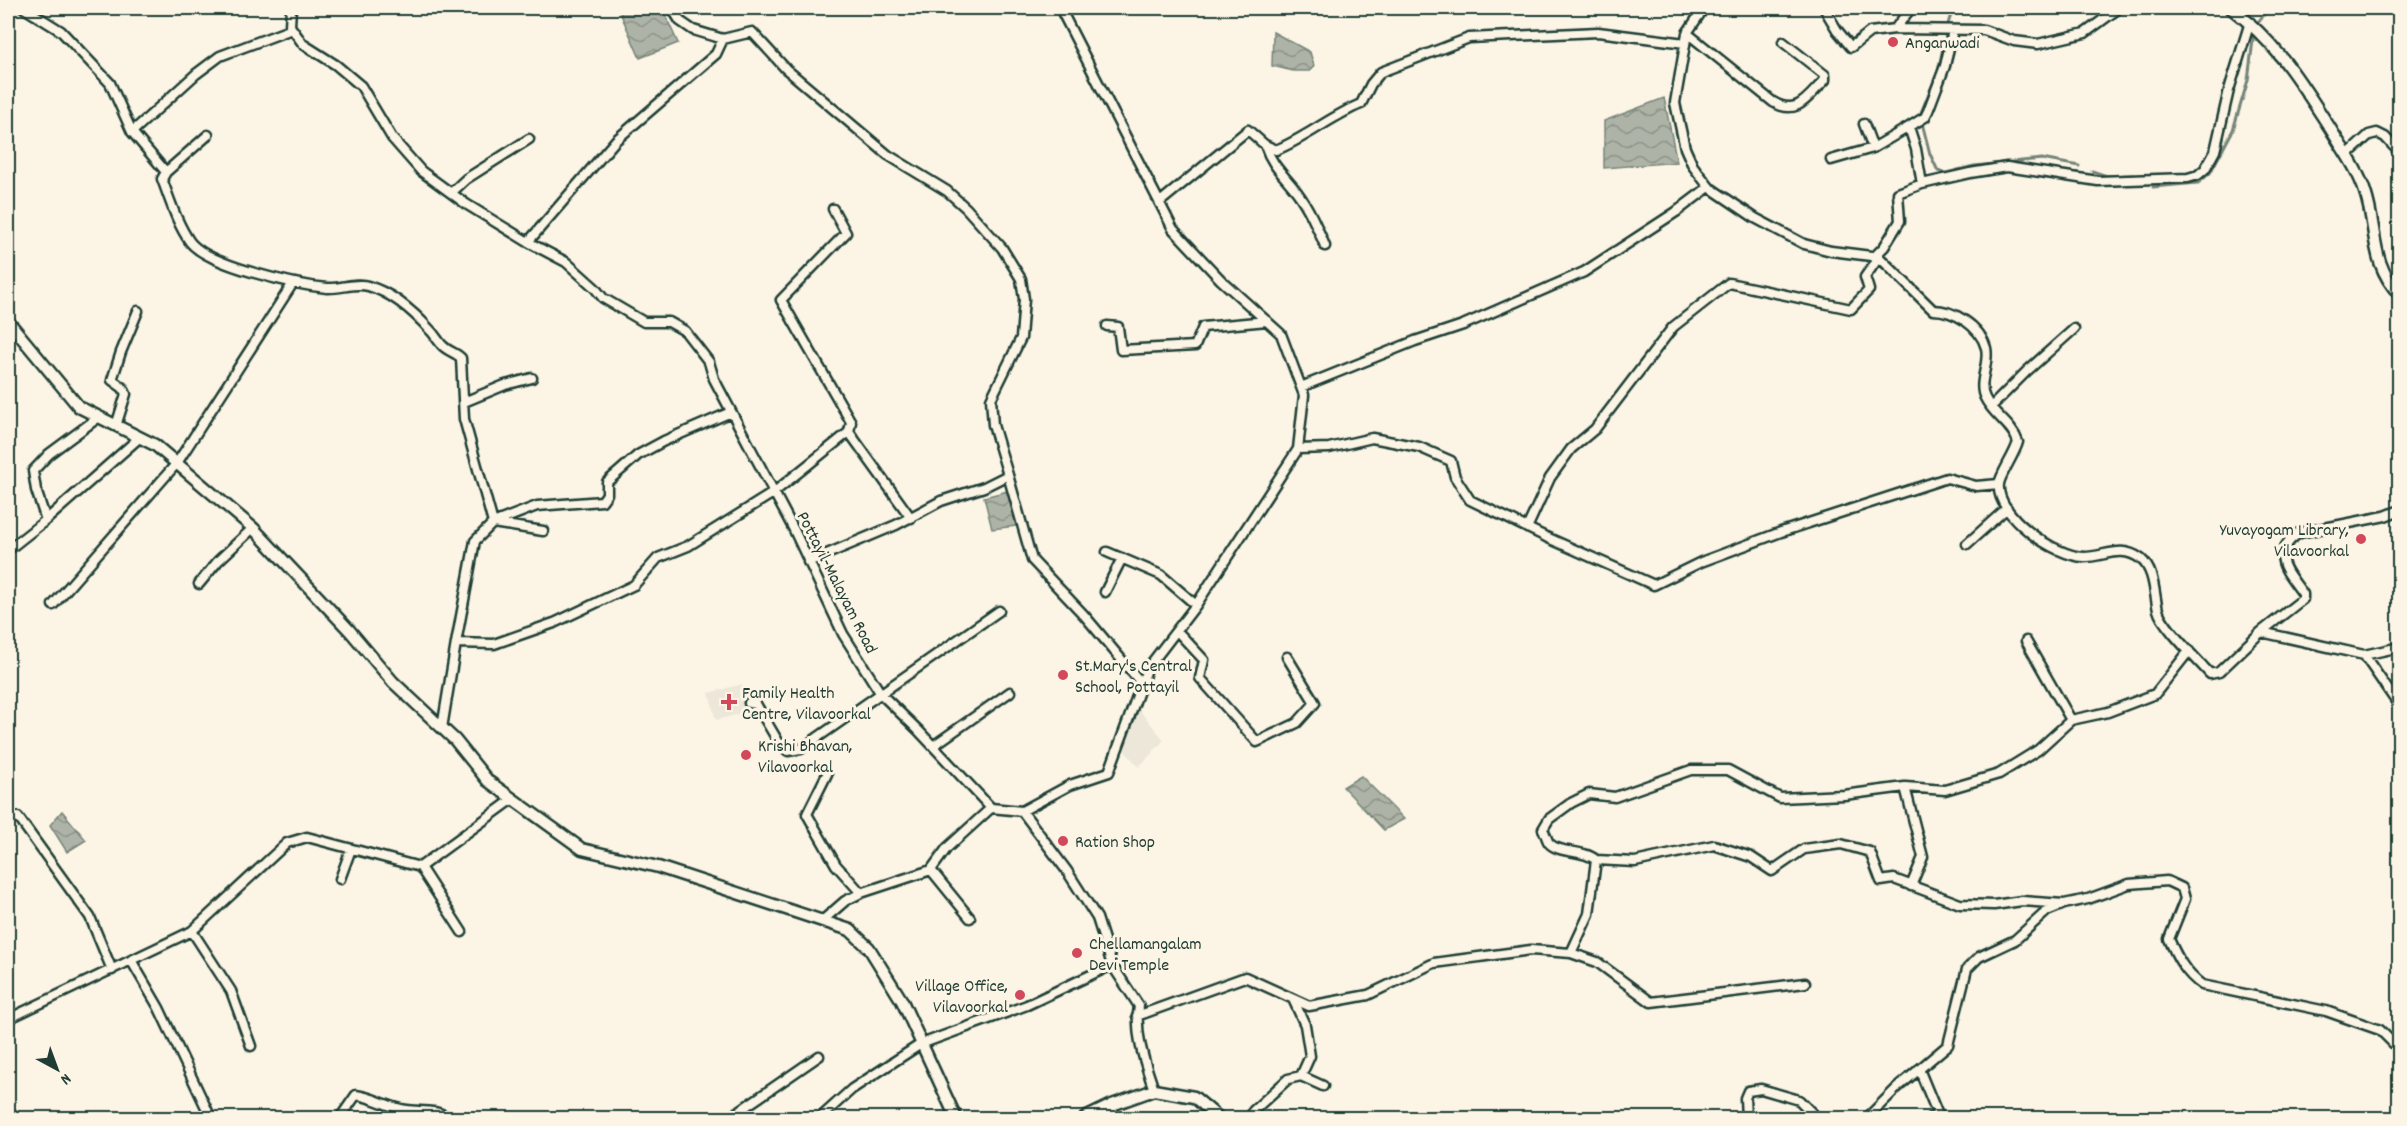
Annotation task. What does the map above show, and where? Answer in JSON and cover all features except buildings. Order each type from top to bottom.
[{"type":"street","points":[[24,8],[61,32],[110,82],[132,132],[165,172]]},
{"type":"street","points":[[132,132],[196,74],[220,56],[291,29],[291,8]]},
{"type":"street","points":[[672,8],[680,21],[693,30],[723,39],[752,32],[786,69],[888,155],[947,191],[966,208],[1002,248],[1021,279],[1024,299],[1021,338],[991,399],[993,425],[1032,560],[1084,615],[1142,684]]},
{"type":"street","points":[[822,921],[845,901],[861,893],[931,870],[948,848],[991,808],[1022,811],[1070,785],[1109,772],[1147,669],[1196,605],[1298,449],[1304,395],[1281,334],[1221,279],[1173,229],[1060,8]]},
{"type":"street","points":[[1704,8],[1688,33],[1675,103],[1685,148],[1693,166],[1708,187],[1755,218],[1804,244],[1831,251],[1877,257],[1933,310],[1942,310],[1961,316],[1974,329],[1986,347],[1982,390],[1984,398],[2015,434],[2018,442],[1999,484],[2002,499],[2007,508],[2026,531],[2062,551],[2083,557],[2120,551],[2129,552],[2142,560],[2151,574],[2158,614],[2210,674],[2215,674],[2260,632],[2303,599],[2303,594],[2282,562],[2281,555],[2293,537],[2299,533],[2385,516],[2400,510]]},
{"type":"street","points":[[1824,8],[1837,30],[1851,47],[1870,32],[1895,29],[1984,30],[2014,41],[2038,44],[2085,33],[2119,8]]},
{"type":"street","points":[[1895,29],[1911,8]]},
{"type":"street","points":[[2231,8],[2250,22],[2275,46],[2347,155],[2368,200],[2379,264],[2388,282],[2400,295]]},
{"type":"street","points":[[1527,528],[1550,478],[1571,449],[1595,429],[1617,403],[1674,327],[1729,283],[1851,309],[1869,290],[1865,277],[1900,221],[1898,193],[1922,184],[1970,172],[2007,168],[2098,181],[2188,178],[2198,175],[2205,169],[2215,151],[2229,90],[2250,22]]},
{"type":"street","name":"Pottayil-Malayam Road","points":[[291,29],[303,44],[336,65],[361,86],[392,138],[420,171],[528,242],[566,262],[603,298],[644,322],[669,322],[685,331],[709,362],[843,634],[881,694],[991,808]]},
{"type":"street","points":[[1831,160],[1873,148],[1925,117],[1945,66],[1949,29]]},
{"type":"street","points":[[1160,202],[1248,130],[1265,145],[1276,150],[1290,144],[1340,112],[1361,104],[1371,84],[1381,72],[1469,38],[1598,33],[1685,43]]},
{"type":"street","points":[[1688,33],[1773,102],[1784,108],[1792,109],[1825,80],[1825,75],[1784,42]]},
{"type":"street","points":[[528,242],[604,153],[716,54],[723,39]]},
{"type":"street","points":[[1864,124],[1873,148]]},
{"type":"street","points":[[1909,127],[1916,149],[1922,184]]},
{"type":"street","points":[[2347,155],[2363,139],[2377,134],[2385,137],[2400,153]]},
{"type":"street","points":[[208,135],[165,172],[162,179],[191,243],[209,257],[293,283],[330,288],[366,285],[392,296],[432,332],[442,346],[455,352],[461,358],[464,419],[494,523]]},
{"type":"street","points":[[451,193],[466,179],[529,139]]},
{"type":"street","points":[[1265,145],[1270,161],[1297,192],[1312,215],[1325,246]]},
{"type":"street","points":[[1301,387],[1415,341],[1463,326],[1584,272],[1676,212],[1708,187]]},
{"type":"street","points":[[456,643],[494,644],[554,623],[634,585],[658,558],[688,546],[772,493],[849,432],[851,422],[781,300],[846,233],[833,208]]},
{"type":"street","points":[[53,604],[177,463],[293,283]]},
{"type":"street","points":[[116,426],[126,394],[123,388],[112,380],[138,311]]},
{"type":"street","points":[[8,321],[79,407],[154,445],[253,528],[350,631],[393,682],[455,740],[488,781],[582,849],[658,867],[850,930],[869,948],[902,1001],[956,1119]]},
{"type":"street","points":[[1107,326],[1118,327],[1121,350],[1195,346],[1203,327],[1267,321]]},
{"type":"street","points":[[1991,407],[2074,329]]},
{"type":"street","points":[[464,402],[505,385],[532,378]]},
{"type":"street","points":[[442,728],[475,541],[494,523],[537,506],[602,501],[607,494],[607,482],[638,455],[664,441],[732,412]]},
{"type":"street","points":[[46,520],[36,490],[33,471],[49,454],[99,417]]},
{"type":"street","points":[[849,432],[911,518]]},
{"type":"street","points":[[8,550],[46,520],[139,438]]},
{"type":"street","points":[[1298,449],[1329,447],[1372,438],[1419,447],[1451,462],[1455,477],[1470,500],[1654,585],[1701,562],[1781,532],[1936,481],[1947,478],[1976,486],[1999,484]]},
{"type":"street","points":[[808,562],[911,518],[941,501],[984,487],[1008,475]]},
{"type":"street","points":[[1967,544],[2007,508]]},
{"type":"street","points":[[494,523],[543,531]]},
{"type":"street","points":[[199,584],[218,561],[253,528]]},
{"type":"street","points":[[1107,552],[1161,575],[1196,605]]},
{"type":"street","points":[[1105,592],[1122,558]]},
{"type":"street","points":[[749,703],[756,704],[779,743],[788,751],[801,748],[999,611]]},
{"type":"street","points":[[1177,631],[1204,660],[1200,678],[1257,742],[1297,723],[1315,703],[1287,657]]},
{"type":"street","points":[[2260,632],[2364,655],[2400,647]]},
{"type":"street","points":[[2026,641],[2072,720]]},
{"type":"street","points":[[2064,904],[2022,901],[1994,905],[1959,904],[1894,879],[1881,881],[1870,852],[1841,844],[1804,849],[1772,871],[1751,857],[1714,845],[1635,862],[1596,860],[1590,855],[1559,849],[1549,844],[1543,830],[1550,819],[1571,803],[1589,794],[1615,797],[1691,770],[1728,770],[1780,798],[1844,795],[1905,787],[1945,790],[2000,774],[2038,750],[2072,720],[2108,712],[2155,694],[2189,651]]},
{"type":"street","points":[[2364,655],[2400,707]]},
{"type":"street","points":[[933,746],[1010,692]]},
{"type":"street","points":[[827,774],[807,814],[836,865],[861,893]]},
{"type":"street","points":[[1905,787],[1923,857],[1911,886]]},
{"type":"street","points":[[420,867],[513,799]]},
{"type":"street","points":[[1022,811],[1097,918],[1112,965],[1139,1006],[1137,1016],[1142,1051],[1154,1090]]},
{"type":"street","points":[[8,818],[18,817],[90,917],[112,969]]},
{"type":"street","points":[[8,1019],[192,931],[287,843],[307,837],[420,867],[462,932]]},
{"type":"street","points":[[340,879],[351,849]]},
{"type":"street","points":[[1571,953],[1589,914],[1596,860]]},
{"type":"street","points":[[931,870],[970,918]]},
{"type":"street","points":[[1867,1119],[1919,1069],[1948,1045],[1967,969],[1979,957],[2015,940],[2047,911],[2129,884],[2167,881],[2182,888],[2185,899],[2169,939],[2180,962],[2194,980],[2202,985],[2326,1011],[2380,1030],[2400,1050]]},
{"type":"street","points":[[192,931],[231,991],[251,1046]]},
{"type":"street","points":[[1137,1016],[1245,977],[1309,1006],[1368,995],[1434,963],[1531,950],[1571,953],[1597,962],[1651,1002],[1805,983]]},
{"type":"street","points":[[131,960],[159,1008],[211,1119]]},
{"type":"street","points":[[820,1119],[852,1089],[921,1044],[1027,1005],[1112,965]]},
{"type":"street","points":[[1293,999],[1305,1025],[1310,1056],[1301,1076]]},
{"type":"street","points":[[729,1119],[819,1056]]},
{"type":"street","points":[[1919,1069],[1937,1117]]},
{"type":"street","points":[[1253,1111],[1288,1079],[1301,1076],[1323,1086]]},
{"type":"street","points":[[1746,1119],[1745,1098],[1748,1091],[1761,1089],[1799,1100],[1817,1119]]},
{"type":"street","points":[[1085,1119],[1112,1105],[1154,1090],[1194,1098],[1219,1119]]},
{"type":"street","points":[[340,1119],[356,1095],[369,1096],[405,1110],[445,1115],[448,1119]]},
{"type":"street","points":[[1112,1105],[1114,1119]]},
{"type":"shaded area","name":"Family Health Centre, Vilavoorkal","points":[[742,684],[749,712],[716,720],[709,693]]},
{"type":"shaded area","points":[[1136,706],[1164,740],[1139,767],[1123,749]]},
{"type":"water","points":[[618,8],[662,8],[678,43],[640,58]]},
{"type":"water","points":[[1273,32],[1310,52],[1314,66],[1310,71],[1293,71],[1272,66]]},
{"type":"water","points":[[1664,98],[1677,162],[1604,168],[1604,121]]},
{"type":"water","points":[[1008,491],[1016,526],[992,529],[984,497]]},
{"type":"water","points":[[1361,776],[1404,819],[1384,830],[1343,787]]},
{"type":"water","points":[[62,811],[86,840],[67,852],[50,825]]},
{"type":"waterway","points":[[1948,24],[1953,8]]},
{"type":"waterway","points":[[2259,21],[2269,8]]},
{"type":"waterway","points":[[2153,187],[2198,183],[2210,173],[2233,130],[2248,80],[2254,32]]},
{"type":"waterway","points":[[1946,34],[1938,71],[1920,115],[1930,154],[1938,171],[1946,173],[1974,166],[2042,159],[2079,166]]},
{"type":"waterway","points":[[2092,171],[2107,176],[2133,175]]},
{"type":"place","name":"Anganwadi","points":[[1893,42]]},
{"type":"place","name":"Yuvayogam Library, Vilavoorkal","points":[[2361,539]]},
{"type":"place","name":"St.Mary's Central School, Pottayil","points":[[1063,675]]},
{"type":"place","name":"Family Health Centre, Vilavoorkal","points":[[729,702]]},
{"type":"place","name":"Krishi Bhavan, Vilavoorkal","points":[[746,755]]},
{"type":"place","name":"Ration Shop","points":[[1063,841]]},
{"type":"place","name":"Chellamangalam Devi Temple","points":[[1077,953]]},
{"type":"place","name":"Village Office, Vilavoorkal","points":[[1020,995]]}]
